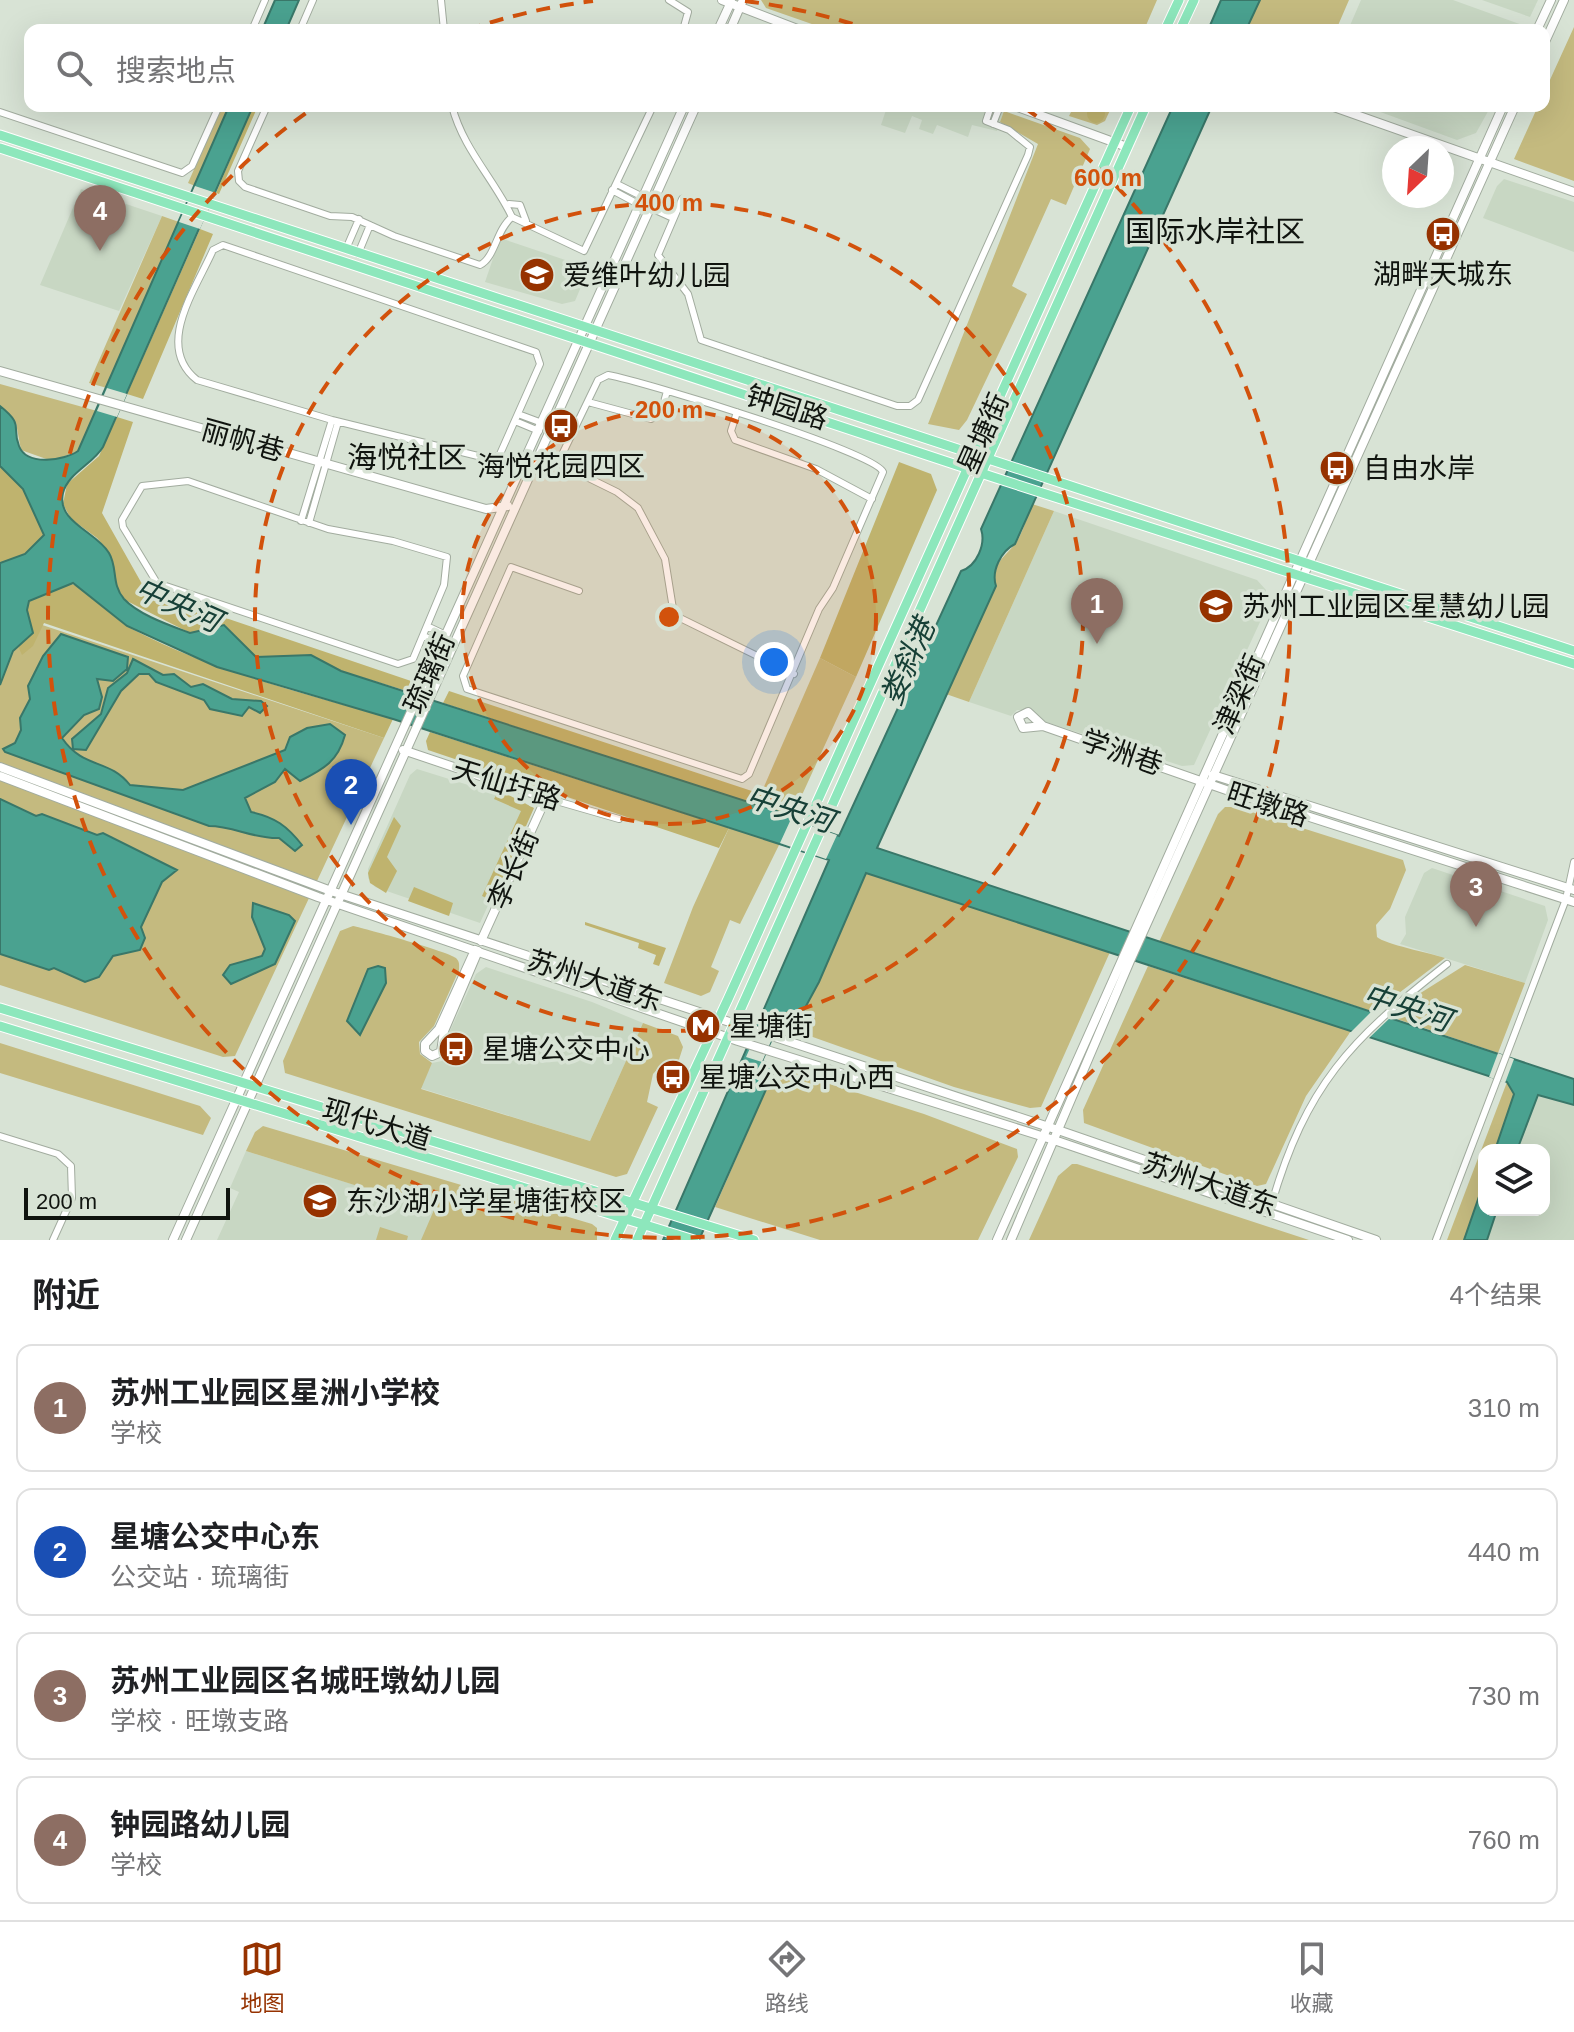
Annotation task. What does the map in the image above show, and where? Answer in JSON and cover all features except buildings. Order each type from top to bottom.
[{"type":"main road","points":[[1168,24],[1179,0]]},
{"type":"main road","points":[[1183,24],[1194,0]]},
{"type":"main road","points":[[1540,24],[1551,0]]},
{"type":"main road","points":[[1550,31],[1564,0]]},
{"type":"main road","points":[[720,24],[728,1],[787,24]]},
{"type":"main road","points":[[733,24],[742,4]]},
{"type":"main road","name":"琉璃街","points":[[186,1240],[591,343],[590,330],[681,112]]},
{"type":"main road","name":"琉璃街","points":[[173,1240],[580,340],[590,330],[652,206],[693,112]]},
{"type":"main road","points":[[1032,112],[1127,147]]},
{"type":"main road","name":"星塘街","points":[[615,1240],[796,848],[1128,112]]},
{"type":"main road","name":"星塘街","points":[[637,1240],[1143,112]]},
{"type":"main road","points":[[1348,112],[1574,192]]},
{"type":"main road","name":"津梁街","points":[[1303,565],[1500,112]]},
{"type":"main road","name":"津梁街","points":[[997,1240],[1138,933],[1201,779],[1512,112]]},
{"type":"main road","name":"钟园路","points":[[0,135],[187,204]]},
{"type":"main road","name":"钟园路","points":[[0,148],[187,204],[580,340],[1038,492],[1574,664]]},
{"type":"main road","name":"钟园路","points":[[208,211],[346,250],[1574,651]]},
{"type":"main road","name":"丽帆巷","points":[[0,371],[486,509],[506,506],[516,509]]},
{"type":"main road","name":"丽帆巷","points":[[486,509],[508,526]]},
{"type":"main road","name":"津梁街","points":[[1138,933],[1215,774],[1298,576]]},
{"type":"main road","name":"学洲巷","points":[[1043,726],[1201,779]]},
{"type":"main road","name":"天仙圩路","points":[[395,747],[546,798]]},
{"type":"main road","name":"苏州大道东","points":[[0,767],[329,895]]},
{"type":"main road","name":"旺墩路","points":[[1201,779],[1215,774],[1572,889]]},
{"type":"main road","name":"苏州大道东","points":[[0,776],[751,1046],[1270,1210],[1376,1240]]},
{"type":"main road","name":"旺墩路","points":[[1201,779],[1210,785],[1570,901]]},
{"type":"main road","name":"李长街","points":[[481,941],[546,798]]},
{"type":"main road","name":"苏州大道东","points":[[340,899],[481,941],[1058,1130],[1348,1240]]},
{"type":"main road","points":[[477,950],[444,1031],[441,1052],[432,1056],[425,1051],[425,1044],[439,1029],[477,950]]},
{"type":"main road","name":"津梁街","points":[[1011,1240],[1126,960]]},
{"type":"main road","name":"现代大道","points":[[0,1008],[754,1240]]},
{"type":"main road","name":"现代大道","points":[[0,1026],[694,1240]]},
{"type":"street","points":[[255,24],[265,0]]},
{"type":"street","points":[[303,24],[313,0]]},
{"type":"street","points":[[441,0],[443,24]]},
{"type":"street","points":[[669,0],[688,12],[685,24]]},
{"type":"street","points":[[0,112],[182,173],[192,166],[216,112]]},
{"type":"street","points":[[264,112],[238,171],[239,181],[245,187],[330,216],[359,219],[480,265],[486,262],[499,232],[512,217]]},
{"type":"street","points":[[454,112],[467,146],[509,204],[512,217]]},
{"type":"street","points":[[512,217],[584,251],[650,112]]},
{"type":"street","points":[[990,122],[991,112]]},
{"type":"street","points":[[990,122],[996,112]]},
{"type":"street","points":[[682,199],[659,251],[659,260],[688,294],[701,340],[824,384],[897,406],[910,406],[918,400],[1028,155],[1030,147],[1025,140],[990,122]]},
{"type":"street","points":[[614,187],[642,201]]},
{"type":"street","points":[[509,204],[520,205],[526,221]]},
{"type":"street","points":[[652,206],[674,215]]},
{"type":"street","points":[[346,250],[359,219]]},
{"type":"street","points":[[358,254],[370,225]]},
{"type":"street","points":[[223,245],[536,352],[540,364],[500,454],[490,459],[335,421],[205,385],[182,365],[177,351],[177,334],[216,247],[223,245]]},
{"type":"street","points":[[557,465],[598,380],[608,375],[737,412],[878,464],[883,475],[833,588],[819,609],[749,774],[742,779],[467,689],[463,676],[511,567],[579,591]]},
{"type":"street","points":[[588,402],[651,419],[661,413],[667,391]]},
{"type":"street","points":[[737,412],[731,431],[735,440],[816,469],[872,499]]},
{"type":"street","points":[[516,418],[541,427]]},
{"type":"street","points":[[305,522],[335,421]]},
{"type":"street","points":[[539,457],[617,492],[638,508],[665,559],[674,615],[794,674]]},
{"type":"street","points":[[183,481],[305,522],[393,541],[447,557],[447,574],[427,626],[413,659],[398,664],[159,584],[122,523],[138,488],[183,481]]},
{"type":"street","points":[[427,626],[444,639]]},
{"type":"street","points":[[423,636],[444,639]]},
{"type":"street","name":"天仙圩路","points":[[546,798],[619,819]]},
{"type":"street","points":[[1436,1240],[1570,901],[1572,889],[1569,873],[1574,862]]},
{"type":"street","points":[[1270,1210],[1283,1163],[1326,1078],[1360,1036],[1384,1013],[1447,964]]},
{"type":"street","points":[[0,1136],[58,1154],[71,1166],[72,1198],[53,1240]]},
{"type":"shaded area","points":[[761,0],[1157,0],[1147,24],[812,24],[766,8]]},
{"type":"shaded area","points":[[1260,0],[1349,0],[1339,24],[1249,24]]},
{"type":"shaded area","points":[[1361,0],[1453,0],[1519,24],[1351,24]]},
{"type":"shaded area","points":[[1482,0],[1538,0],[1530,17]]},
{"type":"shaded area","points":[[1574,27],[1574,181],[1514,159],[1535,112],[1550,112],[1550,80]]},
{"type":"shaded area","points":[[219,112],[226,112],[195,186],[188,183]]},
{"type":"shaded area","points":[[250,112],[255,112],[219,194],[216,193]]},
{"type":"shaded area","points":[[885,112],[1004,112],[997,131],[972,125],[968,137],[937,125],[933,134],[919,129],[922,120],[912,116],[905,133],[881,125]]},
{"type":"shaded area","points":[[1004,112],[1007,112],[1080,138],[1090,149],[1066,205],[1051,199],[1012,286],[1027,294],[967,420],[959,430],[928,424],[1038,144],[1000,122]]},
{"type":"shaded area","points":[[1071,112],[1109,112],[1105,121],[1097,125],[1069,116]]},
{"type":"shaded area","points":[[1088,112],[1104,112],[1103,121],[1089,121]]},
{"type":"shaded area","points":[[1380,112],[1488,112],[1476,133],[1457,140],[1454,136],[1446,136]]},
{"type":"shaded area","points":[[1504,179],[1574,202],[1574,252],[1483,218],[1497,186]]},
{"type":"shaded area","points":[[81,189],[162,216],[119,311],[40,285]]},
{"type":"shaded area","points":[[162,216],[179,222],[107,388],[89,383]]},
{"type":"shaded area","points":[[200,229],[213,234],[143,399],[127,394]]},
{"type":"shaded area","name":"爱维叶幼儿园","points":[[500,238],[589,268],[575,301],[562,304],[485,282]]},
{"type":"shaded area","points":[[0,384],[97,411],[78,451],[52,461],[21,450],[16,423],[0,406]]},
{"type":"shaded area","points":[[117,417],[133,422],[102,513],[146,591],[411,681],[407,691],[341,671],[313,656],[256,657],[225,625],[190,633],[125,600],[114,584],[109,552],[97,538],[71,519],[63,504],[67,484],[99,456]]},
{"type":"shaded area","points":[[899,462],[931,474],[937,490],[856,677],[820,658]]},
{"type":"shaded area","points":[[0,466],[23,489],[44,535],[25,554],[0,563]]},
{"type":"shaded area","points":[[1032,504],[1054,511],[969,702],[946,694],[996,586],[997,566],[1019,537]]},
{"type":"shaded area","points":[[1054,511],[1257,580],[1266,590],[1266,609],[1194,765],[1182,766],[1046,722],[1030,710],[1017,710],[1011,716],[969,702]]},
{"type":"shaded area","points":[[68,583],[82,589],[132,629],[195,658],[393,719],[384,738],[44,623],[33,646],[22,655],[18,646],[33,633],[27,610],[29,601]]},
{"type":"shaded area","points":[[0,611],[384,738],[235,1056],[223,1057],[0,985]]},
{"type":"shaded area","points":[[820,658],[856,677],[791,819],[788,814],[756,805]]},
{"type":"shaded area","points":[[449,691],[761,794],[756,805],[443,703]]},
{"type":"shaded area","points":[[430,732],[729,828],[719,848],[428,750],[426,741]]},
{"type":"shaded area","points":[[417,769],[526,803],[529,815],[480,923],[375,887],[368,878],[368,869],[410,775]]},
{"type":"shaded area","points":[[499,790],[534,808],[493,901],[482,896],[521,811],[494,799]]},
{"type":"shaded area","points":[[1225,807],[1236,807],[1403,860],[1406,870],[1390,909],[1376,925],[1377,937],[1445,958],[1374,1012],[1159,942],[1218,814]]},
{"type":"shaded area","points":[[394,817],[401,826],[387,857],[397,871],[386,893],[370,883],[368,873]]},
{"type":"shaded area","points":[[729,828],[780,843],[740,924],[730,920],[711,967],[719,971],[710,992],[701,996],[664,983],[693,907]]},
{"type":"shaded area","points":[[1432,868],[1545,906],[1548,920],[1525,983],[1400,944],[1406,934],[1405,917],[1424,873]]},
{"type":"shaded area","points":[[866,872],[1110,952],[1041,1107],[1030,1108],[954,1087],[793,1030],[819,982]]},
{"type":"shaded area","points":[[414,887],[453,903],[449,916],[408,901]]},
{"type":"shaded area","points":[[585,922],[666,948],[659,966],[653,964],[656,955],[638,948],[639,943],[585,925]]},
{"type":"shaded area","points":[[353,926],[439,951],[458,961],[459,970],[434,1026],[419,1042],[420,1054],[432,1063],[421,1089],[590,1141],[643,1023],[678,1036],[683,1047],[676,1069],[663,1063],[653,1074],[647,1102],[658,1107],[627,1174],[616,1177],[285,1073],[283,1061],[340,931]]},
{"type":"shaded area","points":[[1465,965],[1525,983],[1498,1053],[1391,1017],[1411,999]]},
{"type":"shaded area","points":[[1148,966],[1351,1031],[1306,1096],[1266,1184],[1257,1186],[1084,1123],[1083,1110]]},
{"type":"shaded area","points":[[486,967],[592,1002],[643,1023],[590,1141],[420,1088],[432,1063],[442,1061],[448,1053],[449,1033],[476,974]]},
{"type":"shaded area","points":[[0,1043],[200,1106],[211,1118],[203,1135],[0,1073]]},
{"type":"shaded area","points":[[776,1067],[924,1114],[1017,1149],[1018,1157],[978,1240],[820,1240],[715,1207]]},
{"type":"shaded area","points":[[1507,1082],[1514,1095],[1497,1144],[1483,1144]]},
{"type":"shaded area","points":[[1539,1094],[1574,1105],[1574,1240],[1487,1240],[1495,1216],[1550,1216],[1550,1144],[1519,1144],[1533,1101]]},
{"type":"shaded area","points":[[263,1126],[592,1224],[597,1228],[597,1240],[421,1240],[434,1210],[246,1151],[255,1132]]},
{"type":"shaded area","name":"东沙湖小学星塘街校区","points":[[246,1151],[454,1216],[444,1240],[217,1240],[239,1192],[230,1188]]},
{"type":"shaded area","points":[[1478,1158],[1478,1199],[1464,1240],[1447,1240]]},
{"type":"shaded area","points":[[1072,1164],[1309,1240],[1029,1240],[1058,1176]]},
{"type":"shaded area","points":[[380,1227],[408,1236],[407,1240],[376,1240]]},
{"type":"water","points":[[275,0],[299,0],[289,24],[265,24]]},
{"type":"water","points":[[1221,0],[1260,0],[1249,24],[1211,24]]},
{"type":"water","points":[[226,112],[250,112],[103,447],[75,474],[63,493],[62,503],[71,519],[109,553],[117,588],[124,599],[146,615],[190,633],[224,625],[256,657],[311,655],[341,671],[789,815],[791,819],[839,836],[961,571],[972,564],[979,554],[981,529],[1170,112],[1209,112],[1015,544],[1005,551],[998,562],[996,586],[877,848],[1574,1079],[1574,1105],[1538,1095],[1519,1144],[1497,1144],[1514,1094],[1507,1082],[866,873],[819,982],[793,1030],[777,1028],[762,1061],[776,1067],[699,1240],[663,1240],[829,860],[393,719],[217,667],[127,626],[73,583],[29,601],[27,610],[33,633],[13,651],[0,685],[0,563],[25,554],[44,535],[23,489],[0,466],[0,406],[15,422],[23,453],[47,460],[78,451]]},
{"type":"water","points":[[61,634],[128,657],[127,669],[113,681],[97,679],[102,697],[99,709],[84,715],[62,738],[79,755],[114,771],[130,785],[183,790],[285,750],[290,737],[307,728],[330,724],[345,735],[334,758],[316,772],[300,781],[285,769],[275,782],[245,798],[251,812],[280,823],[302,845],[295,851],[279,838],[209,826],[5,752],[3,749],[15,743],[21,730],[20,718],[30,699],[28,686],[43,656]]},
{"type":"water","points":[[133,659],[163,675],[174,674],[191,687],[203,684],[232,699],[261,701],[267,706],[260,713],[249,707],[242,716],[210,709],[204,700],[156,682],[149,674],[139,674],[121,691],[86,750],[73,749],[72,739],[101,714],[108,688],[127,673]]},
{"type":"water","points":[[0,799],[36,816],[42,814],[97,835],[103,833],[177,870],[162,882],[141,927],[145,938],[140,950],[113,956],[99,977],[85,982],[54,968],[49,970],[0,954]]},
{"type":"water","points":[[253,903],[289,915],[295,921],[275,964],[231,984],[223,975],[230,965],[262,956],[265,949],[252,917]]},
{"type":"water","points":[[378,966],[385,968],[386,983],[360,1035],[347,1021],[368,969]]},
{"type":"water","points":[[1478,1199],[1478,1216],[1495,1216],[1487,1240],[1464,1240]]},
{"type":"pier","points":[[195,186],[216,193],[200,229],[179,222]]},
{"type":"pier","points":[[107,388],[127,394],[117,417],[97,411]]},
{"type":"pier","points":[[791,819],[837,835],[826,859],[780,843]]},
{"type":"pier","points":[[1373,1010],[1392,1016],[1367,1040],[1349,1034]]},
{"type":"pier","points":[[763,1019],[778,1025],[762,1062],[746,1057]]},
{"type":"pier","points":[[1498,1053],[1514,1059],[1505,1083],[1489,1077]]},
{"type":"place","name":"湖畔天城东","points":[[1443,234]]},
{"type":"place","name":"钟园路幼儿园","points":[[100,251]]},
{"type":"place","name":"爱维叶幼儿园","points":[[537,275]]},
{"type":"place","name":"海悦花园四区","points":[[561,426]]},
{"type":"place","name":"自由水岸","points":[[1337,468]]},
{"type":"place","name":"苏州工业园区星慧幼儿园","points":[[1216,606]]},
{"type":"place","name":"苏州工业园区星洲小学校","points":[[1097,644]]},
{"type":"place","name":"星塘公交中心东","points":[[351,825]]},
{"type":"place","name":"苏州工业园区名城旺墩幼儿园","points":[[1476,927]]},
{"type":"place","name":"星塘街","points":[[703,1026]]},
{"type":"place","name":"星塘公交中心","points":[[456,1049]]},
{"type":"place","name":"星塘公交中心西","points":[[673,1077]]},
{"type":"place","name":"东沙湖小学星塘街校区","points":[[320,1201]]},
{"type":"district","name":"国际水岸社区","points":[[1215,232]]},
{"type":"district","name":"海悦社区","points":[[407,458]]},
{"type":"water label","name":"中央河","points":[[178,605]]},
{"type":"water label","name":"娄斜港","points":[[908,662]]},
{"type":"water label","name":"中央河","points":[[790,809]]},
{"type":"water label","name":"中央河","points":[[1407,1008]]}]
